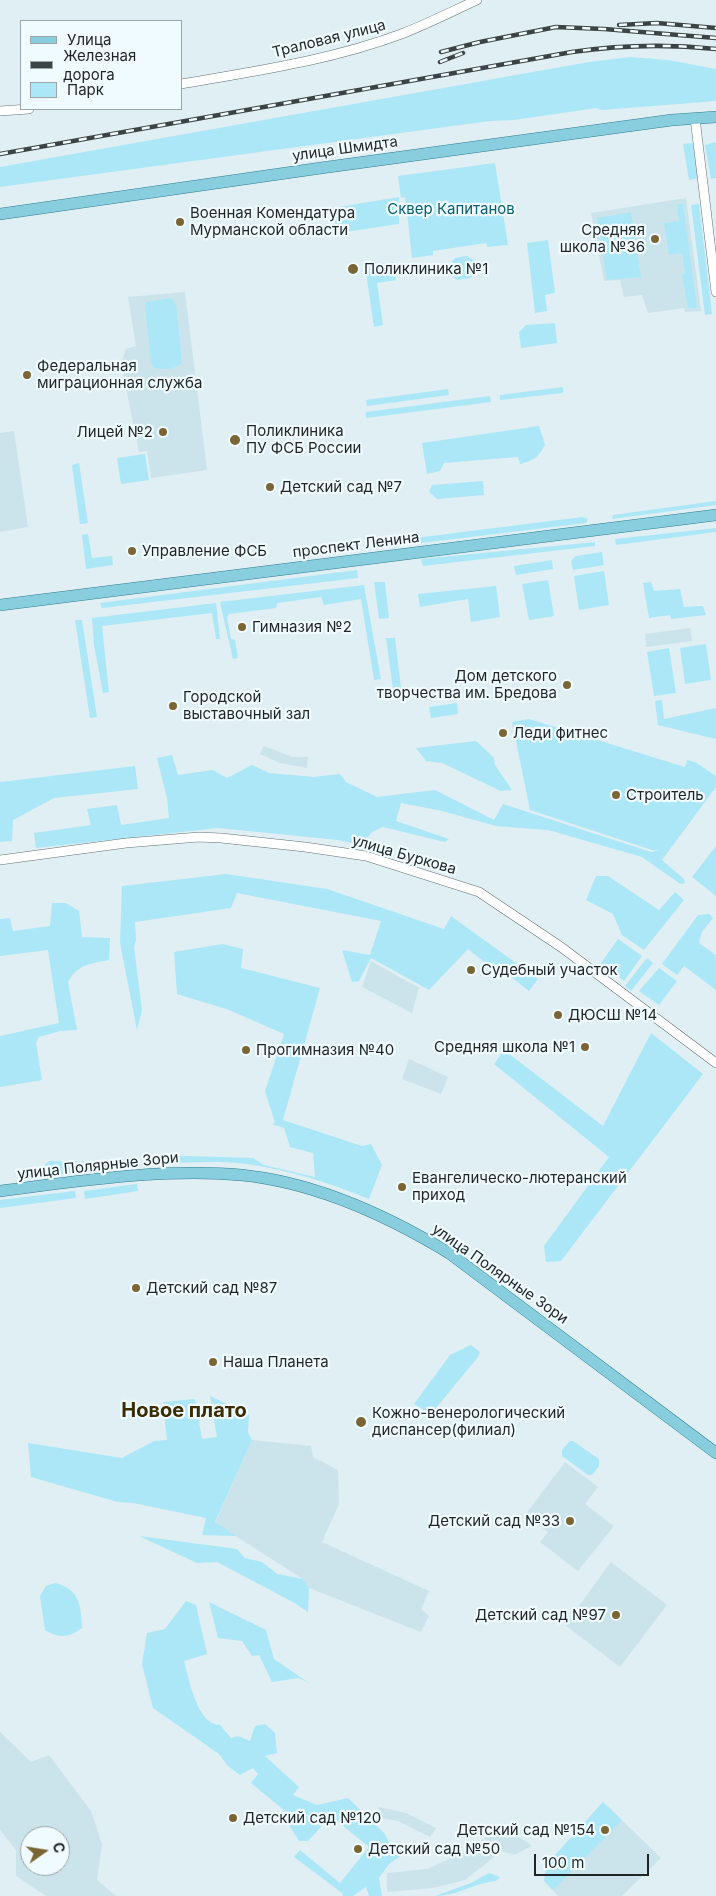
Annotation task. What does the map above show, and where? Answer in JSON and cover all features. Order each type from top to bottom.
[{"type":"main road","name":"улица Шмидта","points":[[0,214],[321,168],[695,118],[716,117]]},
{"type":"main road","name":"проспект Ленина","points":[[0,605],[716,515]]},
{"type":"main road","name":"улица Полярные Зори","points":[[0,1192],[140,1175],[186,1173],[257,1178],[338,1199],[404,1227],[449,1253],[716,1453]]},
{"type":"street","name":"Траловая улица","points":[[182,84],[290,64],[374,43],[404,33],[477,0]]},
{"type":"street","points":[[0,111],[20,110]]},
{"type":"street","points":[[695,118],[716,292]]},
{"type":"street","name":"улица Буркова","points":[[0,860],[126,843],[199,837],[305,847],[366,856],[479,892],[561,947],[716,1063]]},
{"type":"shaded area","points":[[686,198],[701,311],[685,312],[684,308],[648,313],[642,295],[624,297],[620,280],[604,281],[591,213]]},
{"type":"shaded area","points":[[185,292],[207,470],[151,478],[147,451],[139,452],[121,363],[126,349],[136,346],[128,297]]},
{"type":"shaded area","points":[[14,431],[28,527],[0,532],[0,433]]},
{"type":"shaded area","points":[[690,628],[692,641],[646,647],[645,634]]},
{"type":"shaded area","points":[[264,746],[293,757],[308,757],[307,768],[280,763],[260,754]]},
{"type":"shaded area","points":[[371,961],[419,988],[412,1013],[362,987]]},
{"type":"shaded area","points":[[409,1059],[448,1077],[441,1094],[402,1079]]},
{"type":"shaded area","points":[[252,1440],[311,1446],[313,1457],[338,1470],[339,1504],[322,1542],[429,1591],[421,1609],[429,1616],[421,1632],[309,1588],[303,1579],[215,1523]]},
{"type":"shaded area","name":"Детский сад №33","points":[[565,1462],[598,1487],[585,1504],[614,1526],[578,1571],[540,1542],[548,1532],[525,1515]]},
{"type":"shaded area","name":"Детский сад №97","points":[[611,1562],[667,1605],[620,1667],[565,1625]]},
{"type":"shaded area","points":[[0,1732],[31,1762],[49,1755],[91,1811],[102,1844],[97,1880],[116,1896],[46,1896],[16,1876],[16,1850],[0,1830]]},
{"type":"shaded area","name":"Детский сад №154","points":[[603,1802],[661,1858],[622,1896],[558,1896],[544,1881],[547,1864]]},
{"type":"shaded area","points":[[379,1807],[406,1813],[436,1828],[430,1837],[398,1821],[377,1817]]},
{"type":"shaded area","points":[[517,1835],[532,1846],[514,1855],[502,1851],[465,1880],[433,1888],[387,1892],[387,1873],[427,1869],[466,1851],[488,1836],[507,1838]]},
{"type":"green space","points":[[630,57],[668,60],[716,69],[716,101],[602,110],[596,108],[0,187],[0,167],[589,62]]},
{"type":"green space","points":[[716,142],[716,178],[711,179],[705,145]]},
{"type":"green space","points":[[693,143],[699,178],[689,180],[683,144]]},
{"type":"green space","name":"Сквер Капитанов","points":[[495,163],[508,245],[487,247],[486,243],[433,251],[433,255],[412,258],[406,202],[405,197],[401,198],[398,176]]},
{"type":"green space","points":[[399,197],[399,224],[337,233],[332,208]]},
{"type":"green space","points":[[677,204],[683,204],[697,308],[688,308],[682,274],[685,273],[682,253],[669,255],[664,223],[679,221]]},
{"type":"green space","points":[[699,204],[712,314],[705,315],[691,205]]},
{"type":"green space","points":[[631,212],[641,277],[607,280],[597,218]]},
{"type":"green space","points":[[548,240],[555,293],[545,295],[547,311],[535,313],[527,243]]},
{"type":"green space","points":[[467,256],[477,262],[478,269],[471,278],[457,280],[449,273],[448,267],[455,258]]},
{"type":"green space","points":[[394,262],[396,280],[377,283],[383,325],[374,327],[365,266]]},
{"type":"green space","points":[[171,298],[176,304],[182,363],[172,368],[156,368],[153,367],[151,361],[146,302]]},
{"type":"green space","points":[[555,323],[557,343],[521,348],[519,332],[526,325]]},
{"type":"green space","points":[[563,387],[563,393],[500,400],[500,395]]},
{"type":"green space","points":[[448,389],[449,395],[367,406],[366,400]]},
{"type":"green space","points":[[490,396],[491,402],[366,418],[366,412]]},
{"type":"green space","points":[[539,426],[545,445],[535,458],[529,461],[520,464],[518,457],[444,463],[440,471],[427,474],[422,443]]},
{"type":"green space","points":[[145,454],[149,480],[121,484],[117,458]]},
{"type":"green space","points":[[79,463],[88,523],[80,524],[72,465]]},
{"type":"green space","points":[[483,481],[484,495],[437,499],[429,492],[432,485]]},
{"type":"green space","points":[[716,501],[716,505],[612,519],[613,515]]},
{"type":"green space","points":[[582,517],[588,519],[586,523],[388,547],[388,543],[391,541]]},
{"type":"green space","points":[[716,528],[716,532],[616,545],[615,539]]},
{"type":"green space","points":[[88,534],[92,558],[112,556],[113,565],[86,569],[82,535]]},
{"type":"green space","points":[[595,542],[595,546],[423,566],[421,559]]},
{"type":"green space","points":[[602,552],[604,565],[573,570],[571,561],[576,556]]},
{"type":"green space","points":[[552,560],[553,569],[516,575],[514,566]]},
{"type":"green space","points":[[357,570],[358,578],[102,608],[100,603]]},
{"type":"green space","points":[[604,571],[609,605],[579,610],[574,576]]},
{"type":"green space","points":[[548,580],[554,616],[529,620],[522,584]]},
{"type":"green space","points":[[374,582],[385,582],[389,618],[379,619]]},
{"type":"green space","points":[[651,582],[654,591],[680,589],[684,607],[703,606],[706,615],[671,619],[670,615],[649,618],[643,583]]},
{"type":"green space","points":[[364,585],[381,679],[374,680],[361,599],[324,605],[321,597],[277,603],[276,608],[229,614],[227,617],[231,639],[235,640],[238,658],[233,659],[220,602]]},
{"type":"green space","points":[[496,586],[500,617],[471,622],[468,599],[420,607],[418,594]]},
{"type":"green space","points":[[216,603],[220,639],[216,639],[212,613],[102,626],[109,692],[103,693],[94,645],[92,618]]},
{"type":"green space","points":[[75,620],[82,620],[97,717],[90,718]]},
{"type":"green space","points":[[386,638],[395,638],[402,697],[394,696]]},
{"type":"green space","points":[[706,644],[711,680],[685,684],[680,648]]},
{"type":"green space","points":[[669,648],[676,693],[654,696],[647,652]]},
{"type":"green space","points":[[662,700],[664,719],[716,708],[716,739],[658,725],[655,701]]},
{"type":"green space","points":[[457,703],[458,714],[431,718],[429,707]]},
{"type":"green space","points":[[529,719],[685,767],[687,760],[695,762],[716,776],[716,787],[662,860],[684,879],[685,883],[679,883],[642,857],[548,830],[496,826],[442,811],[401,803],[396,821],[449,839],[445,842],[383,827],[372,832],[364,842],[356,844],[338,840],[218,828],[36,848],[34,833],[91,825],[87,809],[117,805],[121,825],[169,818],[167,798],[157,758],[172,755],[178,775],[213,770],[227,778],[252,765],[269,773],[314,777],[340,774],[346,782],[377,797],[435,790],[494,820],[503,804],[651,852],[659,850],[652,850],[530,810],[512,722]]},
{"type":"green space","points":[[476,741],[494,758],[495,765],[512,790],[501,791],[442,763],[426,761],[416,748]]},
{"type":"green space","points":[[135,766],[138,789],[54,798],[13,820],[12,841],[0,842],[0,781]]},
{"type":"green space","points":[[716,846],[716,896],[692,877]]},
{"type":"green space","points":[[226,874],[327,889],[444,929],[451,916],[538,979],[529,991],[510,976],[503,977],[468,949],[429,990],[371,958],[359,981],[352,982],[342,950],[370,955],[381,921],[237,893],[231,908],[135,922],[136,940],[134,947],[142,1010],[137,1030],[120,943],[122,886]]},
{"type":"green space","points":[[596,876],[608,876],[659,910],[675,892],[684,900],[644,950],[622,935],[613,914],[586,900]]},
{"type":"green space","points":[[52,903],[66,903],[79,911],[82,937],[110,938],[109,960],[80,968],[68,982],[77,1030],[60,1031],[39,1037],[36,1043],[42,1080],[0,1087],[0,1036],[59,1023],[48,950],[0,956],[0,919],[10,918],[13,931],[50,926]]},
{"type":"green space","points":[[709,914],[713,918],[702,932],[699,943],[716,955],[716,990],[684,966],[677,975],[662,964],[698,915]]},
{"type":"green space","points":[[618,939],[642,956],[624,981],[601,963]]},
{"type":"green space","points":[[223,944],[243,949],[241,968],[320,988],[283,1120],[362,1146],[371,1144],[382,1165],[369,1199],[309,1178],[247,1164],[212,1162],[154,1164],[154,1155],[253,1158],[264,1165],[315,1177],[313,1153],[290,1147],[284,1128],[272,1124],[275,1123],[265,1091],[284,1034],[229,1010],[177,994],[174,952]]},
{"type":"green space","points":[[647,958],[653,963],[631,991],[625,986]]},
{"type":"green space","points":[[659,968],[677,981],[659,1005],[639,991]]},
{"type":"green space","points":[[651,1033],[703,1074],[561,1261],[546,1262],[544,1246],[609,1157],[494,1064],[504,1050],[603,1126]]},
{"type":"green space","points":[[135,1159],[136,1165],[44,1176],[39,1170],[49,1161],[97,1162]]},
{"type":"green space","points":[[137,1184],[138,1191],[85,1199],[84,1191]]},
{"type":"green space","points":[[75,1191],[76,1198],[0,1208],[0,1200]]},
{"type":"green space","points":[[471,1345],[480,1352],[478,1357],[431,1414],[414,1404],[450,1355]]},
{"type":"green space","points":[[210,1396],[249,1415],[248,1432],[252,1440],[215,1522],[236,1536],[202,1535],[206,1518],[133,1503],[118,1502],[31,1477],[28,1443],[122,1458],[154,1441],[167,1440],[163,1402],[195,1399],[202,1439],[217,1437]]},
{"type":"green space","points":[[570,1441],[573,1441],[599,1459],[599,1466],[592,1475],[588,1475],[562,1456],[562,1450]]},
{"type":"green space","points":[[139,1536],[237,1549],[245,1558],[262,1562],[277,1574],[303,1579],[309,1588],[308,1612],[293,1602],[217,1562],[197,1563]]},
{"type":"green space","points":[[55,1583],[70,1589],[78,1600],[82,1628],[73,1634],[59,1636],[45,1630],[40,1596],[46,1586]]},
{"type":"green space","points":[[186,1601],[196,1605],[207,1654],[184,1661],[195,1700],[205,1718],[212,1723],[220,1725],[231,1738],[238,1736],[250,1741],[255,1726],[265,1724],[275,1733],[277,1753],[265,1756],[299,1787],[293,1795],[317,1805],[348,1798],[385,1834],[390,1844],[404,1850],[402,1855],[389,1864],[379,1878],[382,1896],[369,1896],[366,1887],[353,1896],[343,1896],[342,1893],[294,1857],[300,1850],[340,1883],[369,1847],[331,1816],[308,1841],[299,1841],[287,1822],[291,1816],[251,1783],[258,1774],[253,1768],[240,1775],[228,1766],[219,1754],[153,1708],[142,1664],[147,1633],[165,1629]]},
{"type":"green space","points":[[209,1602],[266,1630],[274,1659],[309,1683],[299,1678],[272,1682],[259,1655],[252,1656],[242,1641],[218,1638]]},
{"type":"green space","points":[[603,1802],[622,1820],[553,1890],[544,1881],[547,1864]]},
{"type":"green space","points":[[489,1873],[500,1877],[496,1881],[480,1884],[451,1894],[435,1896],[471,1883]]},
{"type":"railway","points":[[619,25],[657,23],[716,28]]},
{"type":"railway","points":[[441,52],[556,27],[716,38]]},
{"type":"railway","points":[[0,154],[572,52],[644,46],[716,49]]},
{"type":"railway","points":[[440,62],[463,53]]},
{"type":"place","name":"Военная Комендатура Мурманской области","points":[[180,222]]},
{"type":"place","name":"Средняя школа №36","points":[[655,239]]},
{"type":"place","name":"Поликлиника №1","points":[[353,269]]},
{"type":"place","name":"Федеральная миграционная служба","points":[[27,375]]},
{"type":"place","name":"Лицей №2","points":[[163,432]]},
{"type":"place","name":"Поликлиника ПУ ФСБ России","points":[[235,440]]},
{"type":"place","name":"Детский сад №7","points":[[270,487]]},
{"type":"place","name":"Управление ФСБ","points":[[132,551]]},
{"type":"place","name":"Гимназия №2","points":[[242,627]]},
{"type":"place","name":"Дом детского творчества им. Бредова","points":[[567,685]]},
{"type":"place","name":"Городской выставочный зал","points":[[173,706]]},
{"type":"place","name":"Леди фитнес","points":[[503,733]]},
{"type":"place","name":"Строитель","points":[[616,795]]},
{"type":"place","name":"Судебный участок","points":[[471,970]]},
{"type":"place","name":"ДЮСШ №14","points":[[558,1015]]},
{"type":"place","name":"Средняя школа №1","points":[[585,1047]]},
{"type":"place","name":"Прогимназия №40","points":[[246,1050]]},
{"type":"place","name":"Евангелическо-лютеранский приход","points":[[402,1187]]},
{"type":"place","name":"Детский сад №87","points":[[136,1288]]},
{"type":"place","name":"Наша Планета","points":[[213,1362]]},
{"type":"place","name":"Кожно-венерологический диспансер(филиал)","points":[[361,1422]]},
{"type":"place","name":"Детский сад №33","points":[[570,1521]]},
{"type":"place","name":"Детский сад №97","points":[[616,1615]]},
{"type":"place","name":"Детский сад №120","points":[[233,1818]]},
{"type":"place","name":"Детский сад №154","points":[[605,1830]]},
{"type":"place","name":"Детский сад №50","points":[[358,1849]]},
{"type":"district","name":"Новое плато","points":[[184,1411]]}]
